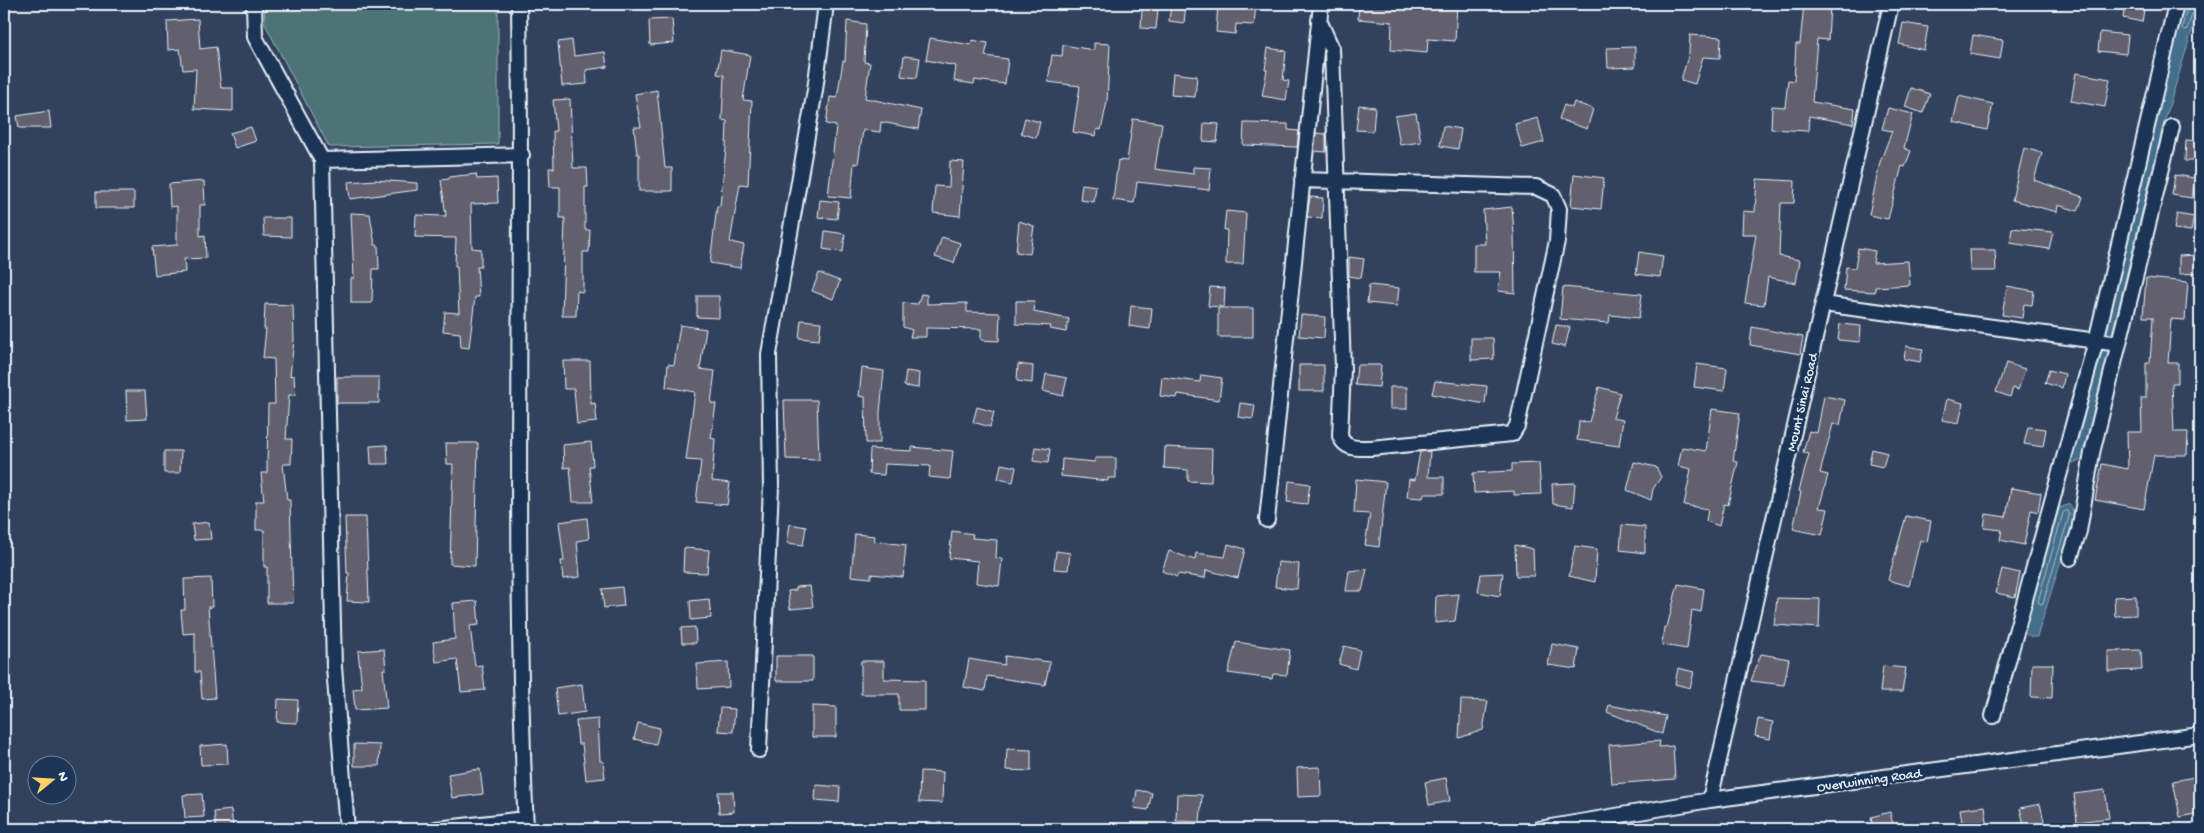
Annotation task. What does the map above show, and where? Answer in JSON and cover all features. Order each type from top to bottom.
[{"type":"street","points":[[254,4],[256,37],[322,160],[334,667],[347,829]]},
{"type":"street","points":[[436,829],[526,824],[518,469],[522,156],[519,4]]},
{"type":"street","points":[[759,750],[771,487],[770,354],[815,90],[826,4]]},
{"type":"street","points":[[1267,520],[1321,4]]},
{"type":"street","name":"Mount Sinai Road","points":[[1710,800],[1891,4]]},
{"type":"street","points":[[1993,716],[2096,340],[2176,4]]},
{"type":"street","points":[[1302,180],[1337,181],[1536,186],[1553,195],[1559,209],[1556,241],[1517,426],[1512,434],[1371,448],[1350,447],[1343,443],[1340,436],[1344,369],[1337,181],[1332,49],[1319,20]]},
{"type":"street","points":[[2070,558],[2079,531],[2092,453],[2172,127]]},
{"type":"street","points":[[322,160],[522,156]]},
{"type":"street","points":[[1823,304],[2119,344]]},
{"type":"street","name":"Overwinning Road","points":[[1539,829],[1710,800],[2200,735]]},
{"type":"green space","points":[[264,4],[498,4],[498,144],[329,147],[265,24]]},
{"type":"water","points":[[2183,4],[2200,4],[2162,130],[2112,333],[2108,334],[2105,330],[2153,119]]},
{"type":"water","points":[[2104,349],[2109,352],[2111,357],[2084,460],[2071,463],[2070,455],[2099,354]]},
{"type":"water","points":[[2070,504],[2075,515],[2073,522],[2037,637],[2030,637],[2024,632],[2059,508]]},
{"type":"building","points":[[1171,4],[1186,4],[1184,23],[1169,21]]},
{"type":"building","points":[[1218,4],[1256,4],[1254,25],[1236,24],[1235,34],[1216,32]]},
{"type":"building","points":[[1359,4],[1457,4],[1455,41],[1428,39],[1427,53],[1391,50],[1392,22],[1358,19]]},
{"type":"building","points":[[1804,4],[1830,4],[1828,40],[1817,39],[1812,102],[1855,109],[1853,124],[1809,116],[1808,131],[1771,129],[1772,106],[1785,107],[1788,80],[1794,81],[1796,44],[1800,44]]},
{"type":"building","points":[[2125,4],[2145,4],[2142,22],[2123,18]]},
{"type":"building","points":[[1142,9],[1158,10],[1156,29],[1141,28]]},
{"type":"building","points":[[198,19],[200,49],[216,47],[221,88],[233,88],[233,111],[194,109],[196,69],[183,70],[180,49],[168,50],[167,21]]},
{"type":"building","points":[[672,19],[674,43],[650,45],[649,20]]},
{"type":"building","points":[[847,21],[866,24],[864,62],[870,63],[865,98],[921,110],[918,129],[881,122],[880,132],[863,130],[858,164],[854,163],[851,198],[828,196],[836,126],[826,124],[830,97],[837,98],[843,61],[845,62]]},
{"type":"building","points":[[1903,23],[1928,27],[1924,50],[1899,44]]},
{"type":"building","points":[[2100,32],[2128,35],[2126,54],[2098,51]]},
{"type":"building","points":[[1690,35],[1721,37],[1720,58],[1703,57],[1695,84],[1681,80],[1689,53]]},
{"type":"building","points":[[1973,35],[2003,40],[2000,59],[1970,54]]},
{"type":"building","points":[[930,38],[971,45],[972,40],[988,43],[985,56],[1008,59],[1005,84],[975,80],[974,84],[954,81],[956,66],[926,60]]},
{"type":"building","points":[[572,40],[574,56],[605,52],[607,67],[586,70],[587,84],[562,86],[558,42]]},
{"type":"building","points":[[1094,43],[1110,44],[1107,102],[1101,130],[1097,129],[1096,136],[1073,132],[1080,86],[1048,82],[1052,55],[1062,56],[1063,45],[1094,50]]},
{"type":"building","points":[[1635,47],[1635,67],[1608,68],[1607,48]]},
{"type":"building","points":[[1268,48],[1286,51],[1283,80],[1289,81],[1286,100],[1262,96],[1267,70],[1265,70]]},
{"type":"building","points":[[721,50],[750,55],[743,100],[752,101],[748,185],[740,184],[730,242],[744,245],[740,268],[710,263],[717,206],[720,206],[726,148],[727,121],[722,120],[724,75],[717,74]]},
{"type":"building","points":[[904,56],[920,58],[917,78],[901,76]]},
{"type":"building","points":[[1173,73],[1197,76],[1195,97],[1171,95]]},
{"type":"building","points":[[2076,73],[2110,79],[2105,107],[2071,101]]},
{"type":"building","points":[[1911,88],[1930,94],[1923,113],[1905,107]]},
{"type":"building","points":[[657,90],[665,168],[672,168],[672,191],[639,191],[639,154],[637,154],[634,127],[641,127],[635,94]]},
{"type":"building","points":[[1959,96],[1993,104],[1987,130],[1953,122]]},
{"type":"building","points":[[570,99],[573,168],[587,168],[588,187],[585,187],[585,230],[590,230],[589,252],[583,252],[583,292],[577,291],[576,316],[562,316],[565,218],[560,218],[560,187],[550,187],[549,168],[554,168],[553,131],[556,131],[553,100]]},
{"type":"building","points":[[1574,102],[1593,109],[1587,129],[1559,119],[1564,105],[1572,108]]},
{"type":"building","points":[[1359,105],[1375,107],[1373,131],[1356,130]]},
{"type":"building","points":[[1888,108],[1913,114],[1904,148],[1911,151],[1905,167],[1902,166],[1888,219],[1869,215],[1880,162],[1892,131],[1882,129]]},
{"type":"building","points":[[49,111],[51,128],[19,128],[17,116]]},
{"type":"building","points":[[1416,113],[1421,142],[1400,145],[1395,116]]},
{"type":"building","points":[[1025,118],[1040,122],[1036,138],[1021,133]]},
{"type":"building","points":[[1538,118],[1544,142],[1522,148],[1515,124]]},
{"type":"building","points":[[1133,119],[1162,123],[1155,169],[1193,174],[1193,167],[1211,168],[1209,190],[1137,182],[1134,203],[1113,200],[1118,160],[1127,161]]},
{"type":"building","points":[[1204,123],[1219,124],[1217,142],[1203,141]]},
{"type":"building","points":[[1244,123],[1288,124],[1288,130],[1299,131],[1297,147],[1243,145]]},
{"type":"building","points":[[1443,126],[1461,129],[1458,149],[1440,146]]},
{"type":"building","points":[[251,127],[256,141],[235,148],[230,133]]},
{"type":"building","points":[[1316,133],[1326,134],[1326,152],[1314,151]]},
{"type":"building","points":[[2186,140],[2200,141],[2200,161],[2185,161]]},
{"type":"building","points":[[2024,148],[2042,153],[2034,180],[2083,197],[2078,211],[2058,205],[2057,212],[2012,200]]},
{"type":"building","points":[[950,161],[964,162],[960,216],[933,213],[935,186],[949,187]]},
{"type":"building","points":[[476,174],[477,179],[497,178],[498,203],[471,204],[472,248],[481,249],[481,267],[477,267],[479,297],[475,297],[469,348],[461,347],[460,333],[443,331],[445,312],[459,313],[457,266],[455,266],[456,238],[415,237],[416,215],[446,216],[441,180],[449,179],[449,177]]},
{"type":"building","points":[[1574,174],[1604,178],[1601,209],[1571,206]]},
{"type":"building","points":[[2175,175],[2195,178],[2192,198],[2172,195]]},
{"type":"building","points":[[1757,179],[1795,181],[1794,203],[1781,203],[1779,256],[1800,260],[1796,283],[1768,277],[1764,305],[1745,303],[1756,234],[1742,234],[1743,211],[1755,212]]},
{"type":"building","points":[[376,180],[417,183],[417,190],[350,199],[348,182]]},
{"type":"building","points":[[204,181],[205,205],[200,205],[200,236],[205,235],[206,258],[184,259],[185,272],[155,275],[152,247],[177,245],[177,206],[170,207],[169,184]]},
{"type":"building","points":[[1082,184],[1096,186],[1094,202],[1080,200]]},
{"type":"building","points":[[96,192],[134,192],[134,208],[96,208]]},
{"type":"building","points":[[1310,197],[1323,198],[1322,218],[1307,217]]},
{"type":"building","points":[[820,200],[839,202],[837,219],[818,217]]},
{"type":"building","points":[[1512,207],[1515,293],[1498,291],[1501,272],[1474,272],[1474,244],[1485,244],[1483,210]]},
{"type":"building","points":[[1226,211],[1246,213],[1243,264],[1226,264],[1227,230],[1224,230]]},
{"type":"building","points":[[351,213],[370,214],[375,245],[378,245],[379,269],[373,269],[372,303],[351,303],[351,278],[354,278]]},
{"type":"building","points":[[2177,214],[2194,217],[2191,231],[2174,229]]},
{"type":"building","points":[[263,218],[291,218],[291,237],[264,236]]},
{"type":"building","points":[[1019,221],[1034,226],[1030,254],[1016,252]]},
{"type":"building","points":[[2012,228],[2053,232],[2049,249],[2010,243]]},
{"type":"building","points":[[825,231],[845,234],[843,252],[823,249]]},
{"type":"building","points":[[942,237],[960,243],[954,263],[935,257]]},
{"type":"building","points":[[1858,248],[1875,251],[1873,263],[1908,261],[1910,285],[1875,287],[1875,292],[1844,290],[1846,267],[1855,268]]},
{"type":"building","points":[[1969,250],[1995,250],[1996,271],[1970,271]]},
{"type":"building","points":[[1639,252],[1663,256],[1660,277],[1636,274]]},
{"type":"building","points":[[2198,255],[2199,273],[2179,274],[2179,256]]},
{"type":"building","points":[[1349,257],[1364,259],[1361,278],[1349,276]]},
{"type":"building","points":[[819,273],[840,281],[833,299],[812,291]]},
{"type":"building","points":[[2146,278],[2188,282],[2185,320],[2171,319],[2168,363],[2178,363],[2178,383],[2172,383],[2174,432],[2188,432],[2187,455],[2154,455],[2144,509],[2095,500],[2102,464],[2128,469],[2127,432],[2142,432],[2141,398],[2146,398],[2146,363],[2150,363],[2153,317],[2143,317]]},
{"type":"building","points":[[1369,285],[1399,288],[1397,306],[1367,303]]},
{"type":"building","points":[[2007,286],[2034,291],[2032,305],[2024,304],[2022,318],[2002,315]]},
{"type":"building","points":[[1210,287],[1225,288],[1224,307],[1208,306]]},
{"type":"building","points":[[1563,287],[1642,294],[1639,318],[1610,315],[1609,323],[1560,319]]},
{"type":"building","points":[[921,294],[927,295],[927,304],[967,303],[967,312],[1000,313],[999,341],[981,340],[981,329],[926,328],[926,337],[910,337],[912,330],[903,327],[903,303],[918,304]]},
{"type":"building","points":[[697,296],[719,296],[719,318],[697,317]]},
{"type":"building","points":[[1016,301],[1035,301],[1034,312],[1069,319],[1066,332],[1050,329],[1051,326],[1016,324]]},
{"type":"building","points":[[265,304],[293,305],[294,340],[290,376],[294,375],[295,395],[289,395],[286,439],[292,439],[291,464],[283,464],[287,500],[290,500],[293,603],[267,603],[267,567],[264,567],[264,530],[256,530],[256,501],[264,501],[261,473],[267,473],[268,404],[275,404],[274,359],[263,358],[266,329],[264,329]]},
{"type":"building","points":[[1131,306],[1152,308],[1150,329],[1129,326]]},
{"type":"building","points":[[1218,308],[1253,308],[1253,337],[1218,337]]},
{"type":"building","points":[[1301,315],[1325,317],[1324,338],[1299,336]]},
{"type":"building","points":[[801,320],[821,322],[819,340],[799,338]]},
{"type":"building","points":[[1840,324],[1861,326],[1860,342],[1838,340]]},
{"type":"building","points":[[680,325],[706,329],[700,369],[715,371],[711,403],[716,404],[711,438],[715,439],[712,481],[730,483],[727,505],[696,502],[701,461],[686,460],[695,392],[666,387],[668,364],[674,365]]},
{"type":"building","points":[[1556,325],[1570,327],[1565,347],[1552,344]]},
{"type":"building","points":[[1752,327],[1803,337],[1800,354],[1750,345]]},
{"type":"building","points":[[1471,338],[1493,338],[1494,359],[1471,360]]},
{"type":"building","points":[[1906,346],[1923,349],[1920,362],[1904,359]]},
{"type":"building","points":[[563,361],[590,361],[591,404],[595,403],[597,422],[577,424],[574,389],[564,389]]},
{"type":"building","points":[[2006,363],[2025,369],[2018,390],[2013,388],[2010,397],[1996,392]]},
{"type":"building","points":[[1018,364],[1033,366],[1032,383],[1017,381]]},
{"type":"building","points":[[1697,364],[1727,368],[1724,391],[1694,387]]},
{"type":"building","points":[[1299,365],[1324,365],[1324,391],[1299,391]]},
{"type":"building","points":[[1357,365],[1381,365],[1379,387],[1355,385]]},
{"type":"building","points":[[862,368],[884,371],[880,412],[880,443],[866,443],[865,397],[859,396]]},
{"type":"building","points":[[2049,370],[2065,374],[2062,388],[2045,383]]},
{"type":"building","points":[[906,371],[919,373],[918,388],[904,386]]},
{"type":"building","points":[[1046,374],[1067,378],[1063,396],[1043,391]]},
{"type":"building","points":[[1201,375],[1222,378],[1219,400],[1178,394],[1177,398],[1160,396],[1162,377],[1200,382]]},
{"type":"building","points":[[337,377],[379,377],[379,403],[337,403]]},
{"type":"building","points":[[1435,381],[1487,386],[1485,404],[1432,394]]},
{"type":"building","points":[[1390,387],[1407,387],[1407,409],[1390,409]]},
{"type":"building","points":[[1599,387],[1620,393],[1613,418],[1623,420],[1619,446],[1577,440],[1579,421],[1589,422]]},
{"type":"building","points":[[126,391],[145,391],[147,419],[127,420]]},
{"type":"building","points":[[1824,396],[1845,400],[1840,425],[1833,424],[1820,473],[1828,475],[1819,508],[1828,509],[1822,535],[1793,529],[1801,492],[1799,491],[1809,454],[1803,452],[1809,431],[1817,433]]},
{"type":"building","points":[[1947,399],[1963,403],[1959,423],[1942,420]]},
{"type":"building","points":[[784,400],[817,400],[819,460],[786,459]]},
{"type":"building","points":[[1240,403],[1255,405],[1253,419],[1238,417]]},
{"type":"building","points":[[977,407],[994,412],[990,427],[973,422]]},
{"type":"building","points":[[1712,409],[1740,413],[1733,461],[1738,462],[1728,505],[1724,504],[1719,526],[1706,521],[1708,509],[1684,505],[1691,469],[1678,466],[1682,447],[1706,451]]},
{"type":"building","points":[[2028,427],[2046,429],[2043,447],[2024,444]]},
{"type":"building","points":[[591,442],[593,466],[589,466],[593,502],[573,502],[570,467],[564,468],[563,445]]},
{"type":"building","points":[[446,443],[478,443],[475,566],[450,564],[453,464],[447,464]]},
{"type":"building","points":[[387,445],[388,464],[371,464],[370,446]]},
{"type":"building","points":[[912,447],[953,451],[950,479],[929,477],[930,466],[885,464],[884,475],[869,474],[870,449],[912,451]]},
{"type":"building","points":[[1035,447],[1050,449],[1048,463],[1033,461]]},
{"type":"building","points":[[1165,447],[1212,449],[1211,482],[1188,481],[1188,470],[1164,468]]},
{"type":"building","points":[[1872,449],[1887,453],[1883,467],[1869,464]]},
{"type":"building","points":[[164,451],[181,451],[180,473],[164,473]]},
{"type":"building","points":[[1430,451],[1428,477],[1444,477],[1444,494],[1424,494],[1423,498],[1407,497],[1409,479],[1415,480],[1420,452]]},
{"type":"building","points":[[1095,458],[1116,458],[1116,478],[1108,478],[1108,481],[1061,476],[1062,459],[1095,462]]},
{"type":"building","points":[[1634,462],[1656,467],[1661,477],[1653,489],[1651,500],[1627,490]]},
{"type":"building","points":[[1539,463],[1541,494],[1514,495],[1514,491],[1474,493],[1473,473],[1512,471],[1512,464]]},
{"type":"building","points":[[1001,464],[1016,467],[1013,482],[998,479]]},
{"type":"building","points":[[1356,479],[1386,482],[1379,547],[1365,545],[1370,514],[1354,513]]},
{"type":"building","points":[[1289,481],[1310,484],[1307,504],[1287,502]]},
{"type":"building","points":[[1575,483],[1573,507],[1553,504],[1552,484]]},
{"type":"building","points":[[2011,488],[2041,493],[2038,512],[2031,510],[2024,545],[2000,540],[2002,530],[1984,528],[1986,514],[2006,517]]},
{"type":"building","points":[[1906,516],[1931,521],[1927,542],[1920,540],[1909,586],[1888,580]]},
{"type":"building","points":[[345,517],[366,517],[369,602],[347,601],[349,573],[347,573]]},
{"type":"building","points":[[587,518],[589,539],[577,541],[580,577],[563,579],[561,561],[564,561],[559,522]]},
{"type":"building","points":[[209,522],[211,539],[194,540],[192,524]]},
{"type":"building","points":[[790,524],[806,527],[803,545],[787,543]]},
{"type":"building","points":[[1622,525],[1645,527],[1645,553],[1620,550]]},
{"type":"building","points":[[952,531],[973,534],[972,538],[997,540],[996,558],[1002,559],[999,586],[976,583],[978,561],[949,558]]},
{"type":"building","points":[[855,534],[875,536],[874,541],[906,545],[903,577],[871,574],[871,578],[851,576]]},
{"type":"building","points":[[1228,544],[1245,549],[1238,578],[1206,570],[1205,578],[1178,574],[1177,577],[1162,571],[1169,551],[1195,560],[1196,553],[1225,557]]},
{"type":"building","points":[[1515,545],[1533,549],[1534,576],[1516,576]]},
{"type":"building","points":[[1575,546],[1597,549],[1595,582],[1569,576]]},
{"type":"building","points":[[684,548],[709,550],[707,573],[683,572]]},
{"type":"building","points":[[1056,551],[1070,553],[1068,570],[1054,569]]},
{"type":"building","points":[[1278,562],[1299,564],[1297,589],[1275,587]]},
{"type":"building","points":[[1367,569],[1362,591],[1346,591],[1349,571]]},
{"type":"building","points":[[2002,569],[2020,573],[2015,597],[1996,593]]},
{"type":"building","points":[[1503,573],[1500,596],[1478,592],[1481,574]]},
{"type":"building","points":[[211,578],[212,607],[208,607],[215,698],[202,699],[200,672],[195,672],[195,633],[183,634],[181,610],[185,610],[184,579]]},
{"type":"building","points":[[1678,584],[1704,589],[1701,612],[1692,610],[1687,649],[1662,645],[1664,627],[1667,627]]},
{"type":"building","points":[[810,586],[813,607],[790,609],[788,591],[796,590],[796,587]]},
{"type":"building","points":[[622,587],[624,606],[604,608],[602,589]]},
{"type":"building","points":[[1459,594],[1455,621],[1435,623],[1436,596]]},
{"type":"building","points":[[2136,596],[2136,615],[2115,616],[2114,597]]},
{"type":"building","points":[[1777,598],[1820,599],[1819,628],[1774,625]]},
{"type":"building","points":[[709,599],[711,618],[691,620],[690,601]]},
{"type":"building","points":[[477,601],[479,625],[470,626],[475,666],[482,665],[485,690],[461,692],[457,659],[436,662],[433,642],[455,639],[453,603]]},
{"type":"building","points":[[695,627],[696,643],[682,643],[681,628]]},
{"type":"building","points":[[1236,642],[1290,650],[1287,675],[1273,674],[1272,679],[1228,673]]},
{"type":"building","points":[[1552,644],[1579,649],[1576,669],[1548,665]]},
{"type":"building","points":[[1344,646],[1360,650],[1356,669],[1339,664]]},
{"type":"building","points":[[384,649],[386,669],[383,669],[387,708],[355,710],[353,689],[362,688],[358,651]]},
{"type":"building","points":[[2141,650],[2142,670],[2108,671],[2108,651]]},
{"type":"building","points":[[1761,654],[1789,659],[1784,685],[1751,681]]},
{"type":"building","points":[[776,656],[813,656],[813,681],[776,681]]},
{"type":"building","points":[[1005,656],[1050,662],[1045,685],[987,676],[985,691],[964,687],[969,659],[1004,665]]},
{"type":"building","points":[[861,661],[884,661],[884,679],[925,680],[925,710],[899,710],[899,694],[861,694]]},
{"type":"building","points":[[728,662],[729,687],[698,689],[697,664]]},
{"type":"building","points":[[2032,664],[2053,664],[2052,698],[2031,697]]},
{"type":"building","points":[[1883,666],[1906,668],[1902,692],[1880,692]]},
{"type":"building","points":[[1678,668],[1694,672],[1690,688],[1675,684]]},
{"type":"building","points":[[582,684],[585,712],[558,716],[555,688]]},
{"type":"building","points":[[278,699],[298,700],[297,723],[277,722]]},
{"type":"building","points":[[1461,700],[1488,701],[1483,730],[1459,738]]},
{"type":"building","points":[[1609,705],[1666,716],[1662,734],[1607,712]]},
{"type":"building","points":[[812,706],[836,707],[836,737],[812,737]]},
{"type":"building","points":[[720,708],[735,709],[733,732],[718,731]]},
{"type":"building","points":[[598,719],[600,761],[603,761],[605,778],[586,780],[582,744],[578,744],[576,721]]},
{"type":"building","points":[[1758,719],[1773,722],[1770,739],[1755,736]]},
{"type":"building","points":[[638,723],[660,728],[656,744],[634,739]]},
{"type":"building","points":[[1660,741],[1659,747],[1673,746],[1675,779],[1612,784],[1609,745]]},
{"type":"building","points":[[227,744],[228,764],[201,765],[200,746]]},
{"type":"building","points":[[354,744],[380,745],[379,766],[354,766]]},
{"type":"building","points":[[1007,749],[1031,750],[1031,771],[1006,770]]},
{"type":"building","points":[[1320,767],[1321,796],[1298,797],[1297,768]]},
{"type":"building","points":[[480,769],[483,794],[452,798],[448,774]]},
{"type":"building","points":[[920,771],[943,772],[942,803],[919,802]]},
{"type":"building","points":[[2200,776],[2200,813],[2180,817],[2173,781]]},
{"type":"building","points":[[1446,778],[1450,801],[1429,805],[1425,782]]},
{"type":"building","points":[[816,785],[840,787],[839,802],[815,800]]},
{"type":"building","points":[[1137,790],[1152,793],[1148,810],[1134,808]]},
{"type":"building","points":[[2105,790],[2109,818],[2077,822],[2074,794]]},
{"type":"building","points":[[718,792],[733,792],[734,812],[719,813]]},
{"type":"building","points":[[202,794],[204,817],[185,818],[183,795]]},
{"type":"building","points":[[1177,794],[1202,795],[1200,822],[1176,821]]},
{"type":"building","points":[[2040,804],[2046,829],[2025,829],[2020,808]]},
{"type":"building","points":[[1985,806],[1988,829],[1963,829],[1960,809]]},
{"type":"building","points":[[231,810],[233,827],[216,829],[214,812]]},
{"type":"building","points":[[1890,812],[1894,829],[1873,829],[1871,817]]}]
